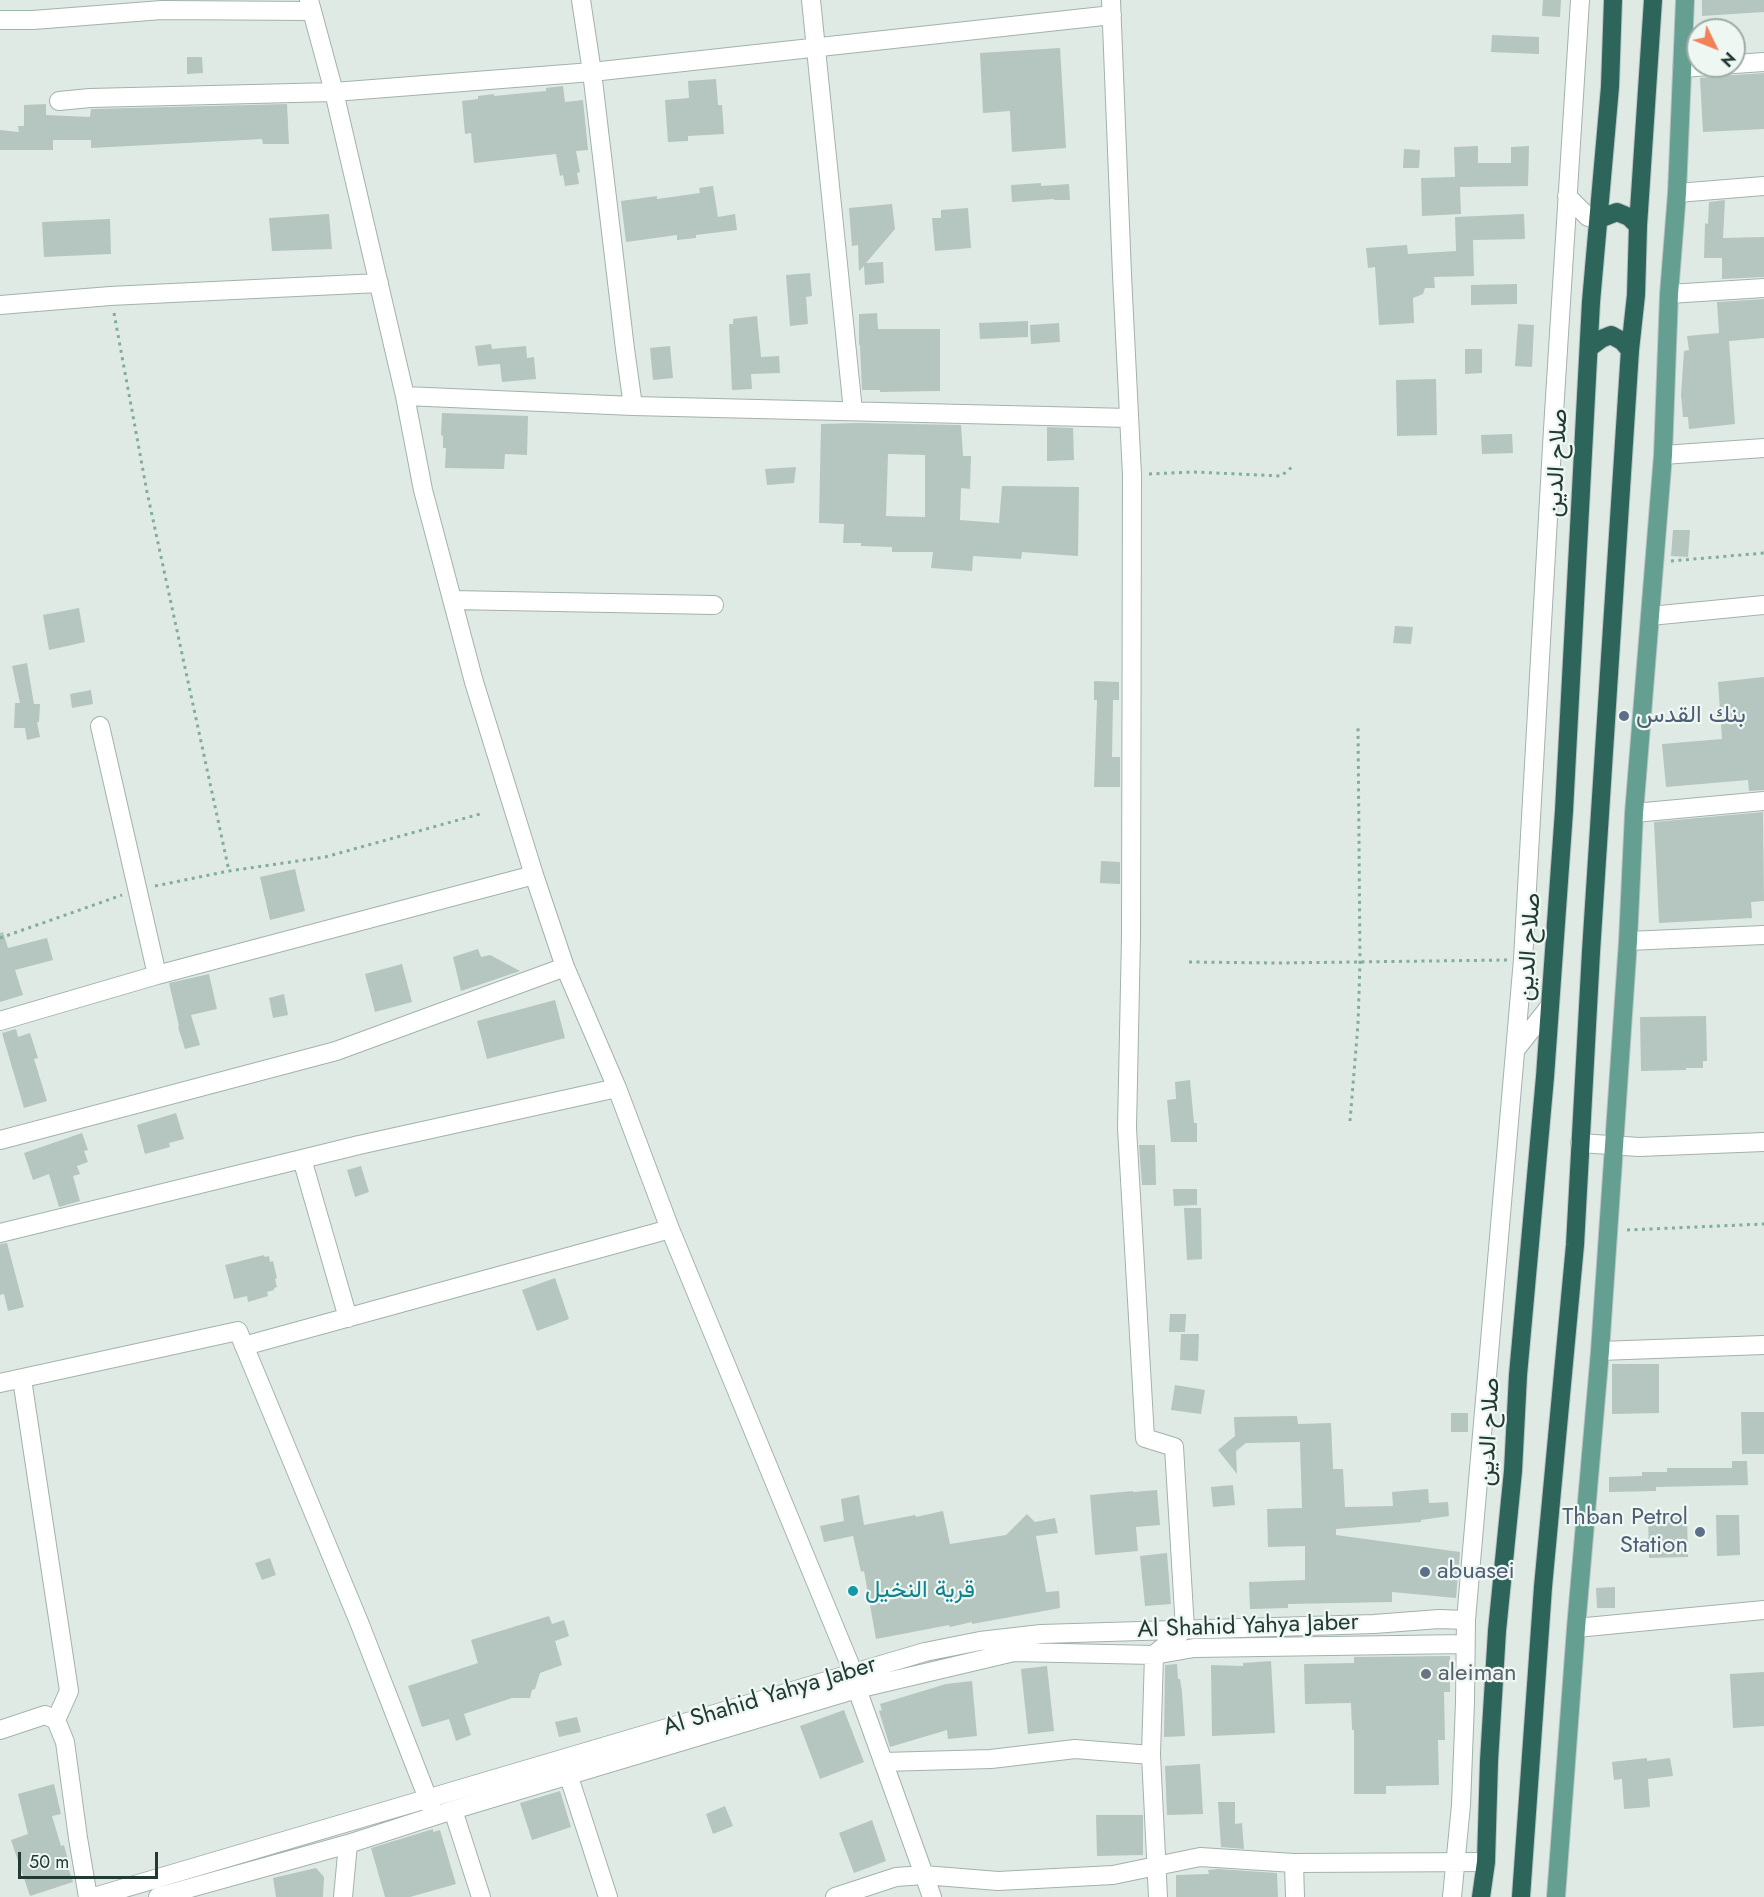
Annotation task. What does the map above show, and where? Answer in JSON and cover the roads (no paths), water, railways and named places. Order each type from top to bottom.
[{"type":"highway","name":"صلاح الدين","points":[[1481,1897],[1486,1862],[1497,1630],[1513,1471],[1518,1375],[1545,1077],[1564,811],[1588,348],[1610,87],[1613,0]]},
{"type":"highway","points":[[1521,1897],[1543,1587],[1575,1245],[1591,952],[1630,350],[1636,295],[1638,226],[1653,0]]},
{"type":"highway","points":[[1599,219],[1617,212],[1629,217],[1638,226]]},
{"type":"highway","points":[[1588,348],[1611,335],[1622,341],[1630,350]]},
{"type":"main road","points":[[1556,1897],[1600,1350],[1628,940],[1634,813],[1663,455],[1668,294],[1677,193],[1685,0]]},
{"type":"street","points":[[580,0],[592,72],[633,406]]},
{"type":"street","points":[[811,0],[853,411]]},
{"type":"street","points":[[1452,1897],[1461,1805],[1466,1702],[1466,1620],[1523,959],[1552,429],[1580,0]]},
{"type":"street","points":[[0,20],[33,20],[162,10],[310,6],[334,92],[379,283],[405,396],[423,490],[474,681],[534,875],[565,967],[617,1088],[670,1229],[853,1671],[857,1689],[932,1897]]},
{"type":"street","points":[[59,101],[90,98],[334,92],[592,72],[815,47],[1112,8],[1132,475],[1131,937],[1127,1128],[1144,1438],[1174,1447],[1185,1629],[1154,1655],[1151,1755],[1158,1897]]},
{"type":"street","points":[[1746,63],[1764,62]]},
{"type":"street","points":[[1682,68],[1686,68]]},
{"type":"street","points":[[1677,193],[1764,186]]},
{"type":"street","points":[[1568,196],[1588,217],[1599,219]]},
{"type":"street","points":[[0,305],[111,296],[379,283]]},
{"type":"street","points":[[1668,294],[1764,288]]},
{"type":"street","points":[[405,396],[633,406],[1129,418]]},
{"type":"street","points":[[1663,455],[1764,448]]},
{"type":"street","points":[[452,600],[714,605]]},
{"type":"street","points":[[1650,616],[1764,605]]},
{"type":"street","points":[[100,726],[157,975]]},
{"type":"street","points":[[1634,813],[1764,801]]},
{"type":"street","points":[[0,1022],[157,975],[534,875]]},
{"type":"street","points":[[1628,940],[1764,935]]},
{"type":"street","points":[[0,1140],[336,1051],[565,967]]},
{"type":"street","points":[[1516,1049],[1550,1006]]},
{"type":"street","points":[[0,1233],[302,1159],[617,1088]]},
{"type":"street","points":[[1580,1143],[1639,1147],[1764,1142]]},
{"type":"street","points":[[302,1159],[348,1318]]},
{"type":"street","points":[[244,1346],[670,1229]]},
{"type":"street","points":[[0,1383],[238,1331],[359,1622],[431,1808]]},
{"type":"street","points":[[1600,1350],[1764,1345]]},
{"type":"street","points":[[22,1379],[69,1691],[56,1720]]},
{"type":"street","points":[[1576,1628],[1764,1610]]},
{"type":"street","name":"Al Shahid Yahya Jaber","points":[[94,1897],[431,1808],[853,1671],[925,1652],[980,1641],[1041,1634],[1374,1624],[1439,1619],[1466,1620]]},
{"type":"street","name":"Al Shahid Yahya Jaber","points":[[158,1897],[348,1844],[431,1808],[453,1810],[857,1689],[1014,1652],[1154,1655],[1194,1647],[1465,1644]]},
{"type":"street","points":[[0,1730],[45,1715],[56,1720],[65,1742],[88,1897]]},
{"type":"street","points":[[883,1762],[991,1759],[1075,1749],[1151,1755]]},
{"type":"street","points":[[569,1777],[608,1897]]},
{"type":"street","points":[[453,1810],[481,1897]]},
{"type":"street","points":[[343,1897],[348,1844]]},
{"type":"street","points":[[835,1897],[896,1877],[924,1875],[998,1881],[1077,1875],[1113,1875],[1200,1857],[1294,1863],[1486,1862]]},
{"type":"street","points":[[1294,1863],[1295,1897]]},
{"type":"place","name":"بنك القدس","points":[[1624,716]]},
{"type":"place","name":"Thban Petrol Station","points":[[1700,1532]]},
{"type":"place","name":"abuasei","points":[[1425,1572]]},
{"type":"place","name":"قرية النخيل","points":[[853,1591]]},
{"type":"place","name":"aleiman","points":[[1426,1674]]}]
